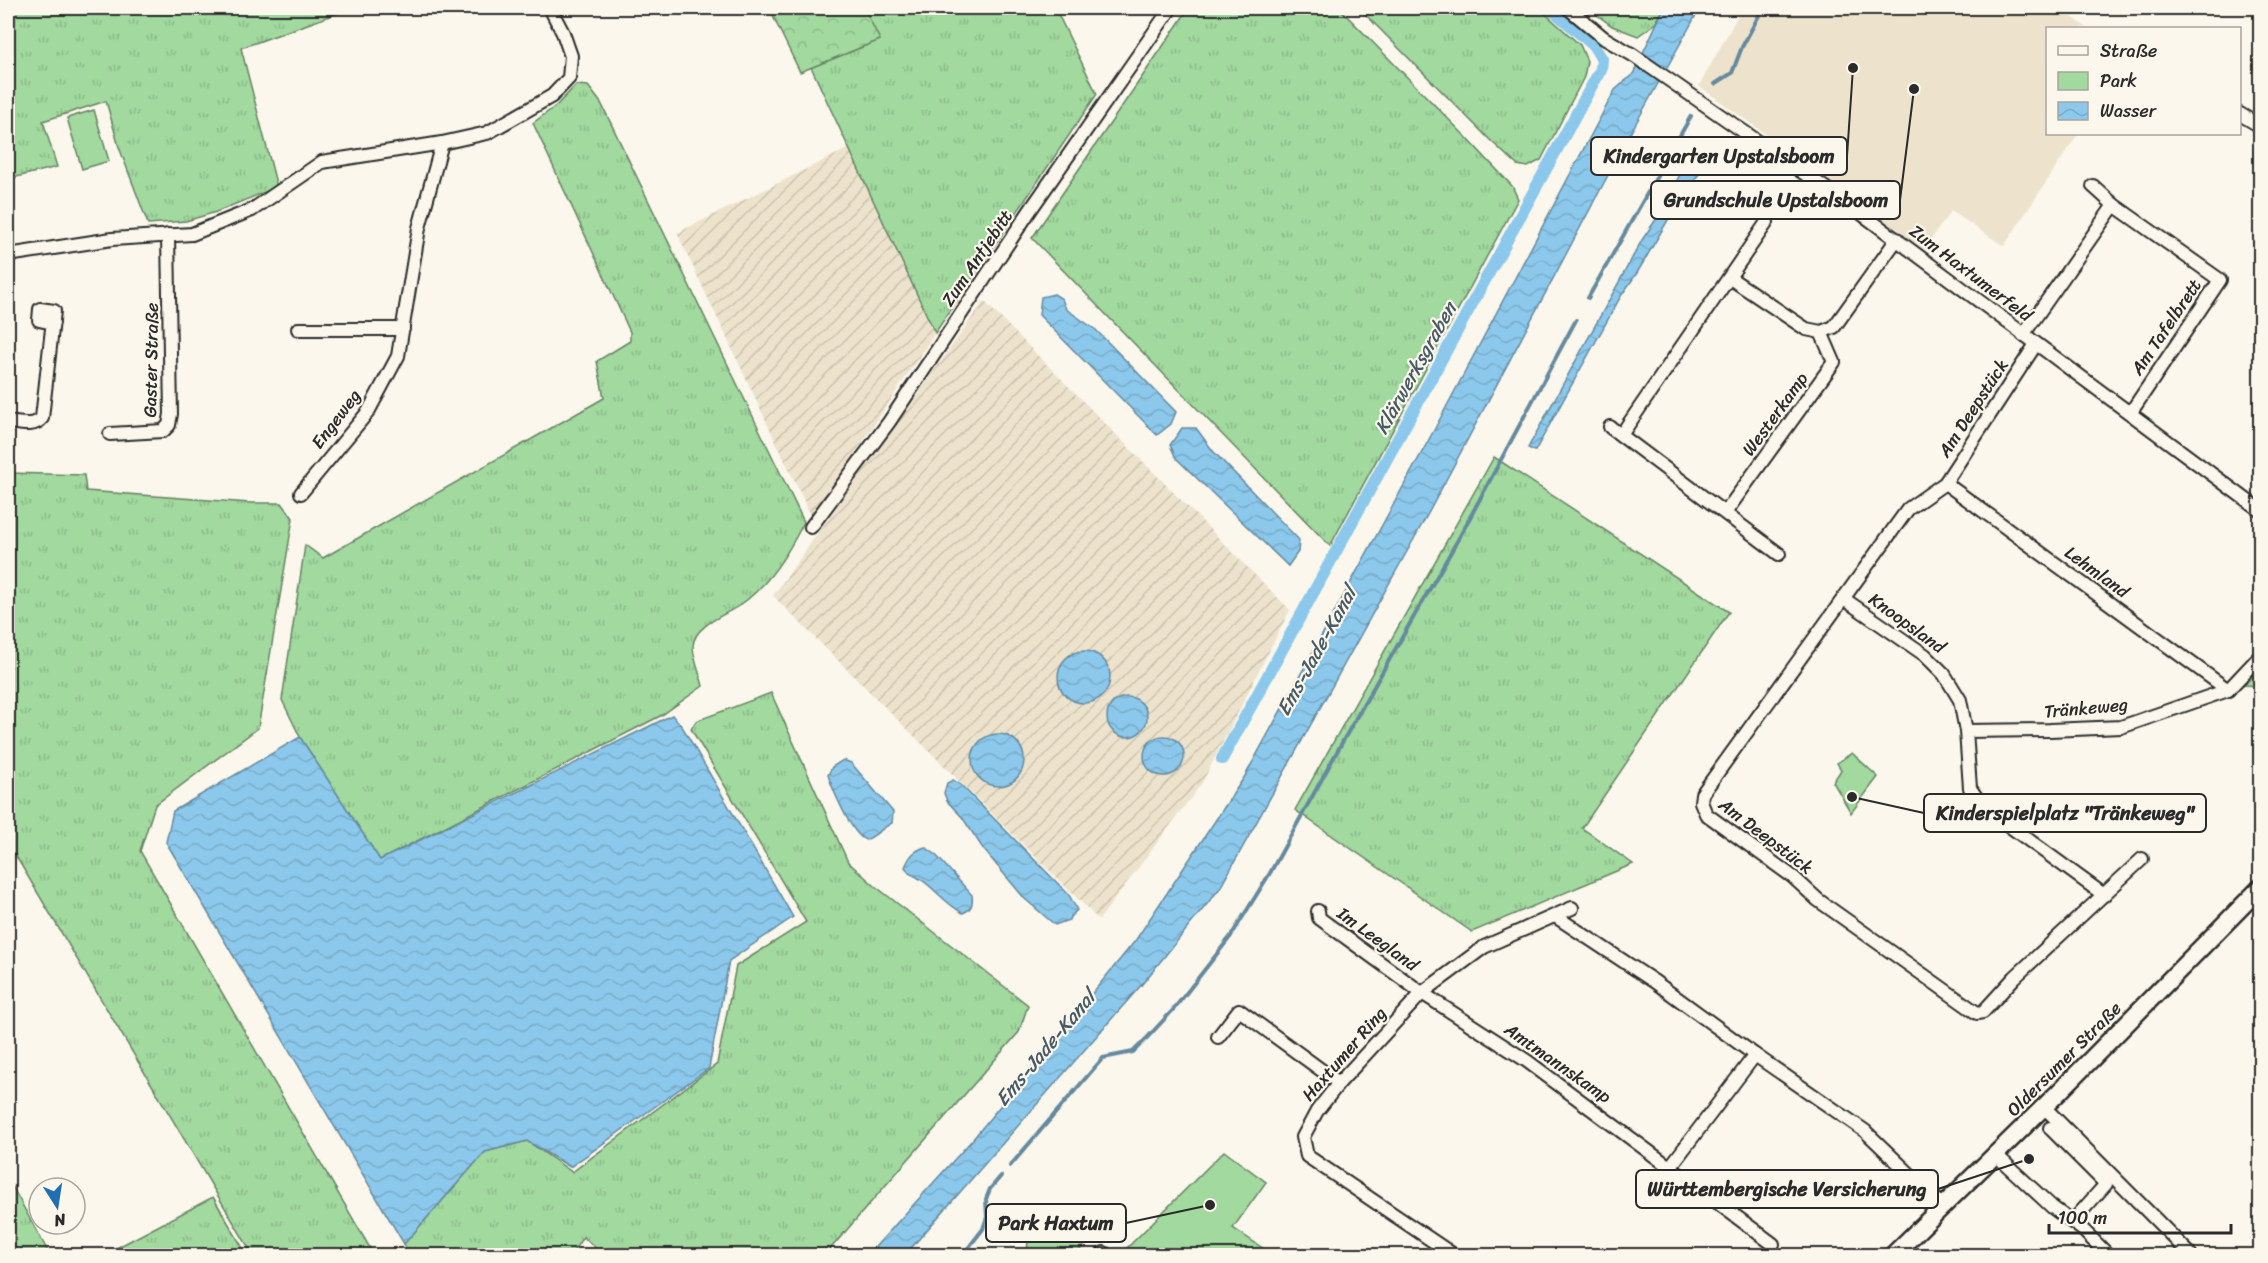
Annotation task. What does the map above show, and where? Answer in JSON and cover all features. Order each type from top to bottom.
[{"type":"main road","name":"Oldersumer Straße","points":[[1893,1255],[2260,888]]},
{"type":"street","points":[[8,255],[111,239],[192,234],[252,210],[322,162],[488,134],[552,96],[569,78],[571,56],[563,33],[550,8]]},
{"type":"street","name":"Zum Antjebitt","points":[[811,527],[889,422],[1031,209],[1171,8]]},
{"type":"street","name":"Zum Haxtumerfeld","points":[[1568,8],[1604,38],[1678,85],[1897,239],[2260,510]]},
{"type":"street","points":[[2241,115],[2260,126]]},
{"type":"street","name":"Engeweg","points":[[301,493],[368,412],[398,356],[419,228],[442,143]]},
{"type":"street","name":"Am Tafelbrett","points":[[2093,186],[2114,205],[2220,280],[2131,412]]},
{"type":"street","points":[[2023,335],[2114,205]]},
{"type":"street","points":[[1621,435],[1767,222]]},
{"type":"street","name":"Gaster Straße","points":[[110,434],[163,431],[170,424],[168,235]]},
{"type":"street","points":[[1730,278],[1806,329],[1821,332],[1834,327],[1897,239]]},
{"type":"street","points":[[8,422],[32,424],[39,422],[42,418],[53,323]]},
{"type":"street","points":[[298,329],[403,329]]},
{"type":"street","name":"Westerkamp","points":[[1725,513],[1834,362],[1821,332]]},
{"type":"street","name":"Am Deepstück","points":[[2036,344],[1945,483],[1908,508],[1702,794],[1701,802],[1706,814],[1793,878],[1818,900],[1977,1013],[1983,1012],[2015,977],[2142,859]]},
{"type":"street","points":[[1610,427],[1779,554]]},
{"type":"street","name":"Lehmland","points":[[1945,483],[2228,690]]},
{"type":"street","name":"Knoopsland","points":[[1844,599],[1925,656],[1944,674],[1960,700],[1966,731],[1970,788],[1982,806],[2104,895]]},
{"type":"street","name":"Tränkeweg","points":[[1966,731],[2121,727],[2228,690],[2260,656]]},
{"type":"street","name":"Haxtumer Ring","points":[[1455,1256],[1307,1156],[1303,1137],[1317,1112],[1339,1083],[1422,993],[1484,947],[1572,908]]},
{"type":"street","name":"Im Leegland","points":[[1318,910],[1319,918],[1422,993]]},
{"type":"street","points":[[1555,916],[1655,982],[1865,1131],[1944,1206]]},
{"type":"street","name":"Amtmannskamp","points":[[1422,993],[1527,1061],[1773,1244]]},
{"type":"street","points":[[1218,1037],[1239,1010],[1339,1083]]},
{"type":"street","points":[[1670,1167],[1755,1055]]},
{"type":"street","points":[[2043,1107],[2190,1254]]},
{"type":"street","points":[[2050,1128],[2106,1184],[2073,1222]]},
{"type":"street","points":[[1995,1154],[2109,1256]]},
{"type":"shaded area","points":[[1742,8],[2060,8],[2086,27],[2046,27],[2046,135],[2077,135],[2004,246],[1951,211],[1924,249],[1699,86]]},
{"type":"shaded area","points":[[849,148],[935,333],[812,518],[677,233]]},
{"type":"shaded area","points":[[984,301],[1290,610],[1202,783],[1099,920],[773,596]]},
{"type":"green space","points":[[8,8],[352,8],[241,48],[277,187],[216,212],[186,221],[148,224],[119,147],[106,101],[43,121],[57,167],[8,179]]},
{"type":"green space","points":[[769,8],[864,8],[880,40],[800,72]]},
{"type":"green space","points":[[864,8],[1055,8],[1097,94],[935,333],[811,67],[879,40]]},
{"type":"green space","points":[[1189,8],[1339,8],[1468,139],[1512,186],[1518,199],[1330,546],[1032,238]]},
{"type":"green space","points":[[1359,8],[1539,8],[1580,45],[1587,61],[1584,77],[1541,160],[1528,167],[1517,165]]},
{"type":"green space","points":[[1588,8],[1664,8],[1655,24],[1638,36],[1612,26]]},
{"type":"green space","points":[[576,85],[588,86],[601,103],[804,522],[784,557],[760,588],[740,605],[712,621],[699,632],[693,646],[703,686],[662,715],[380,860],[300,737],[282,700],[305,545],[323,558],[604,398],[597,361],[630,341],[630,332],[533,123],[557,105]]},
{"type":"green space","points":[[94,110],[109,161],[82,169],[67,118]]},
{"type":"green space","points":[[1494,457],[1729,612],[1582,828],[1633,864],[1472,932],[1295,810]]},
{"type":"green space","points":[[8,473],[84,475],[86,491],[250,503],[282,503],[293,518],[258,728],[155,805],[140,851],[374,1255],[253,1255],[14,853],[8,859]]},
{"type":"green space","points":[[2260,668],[2260,686],[2244,685]]},
{"type":"green space","points":[[771,693],[848,862],[875,886],[1028,1005],[1019,1032],[825,1255],[593,1255],[597,1249],[583,1237],[570,1256],[410,1255],[404,1244],[485,1152],[527,1141],[572,1172],[717,1064],[736,966],[806,922],[691,729],[696,721]]},
{"type":"green space","points":[[1852,753],[1878,777],[1851,813],[1833,782],[1841,770],[1837,763]]},
{"type":"green space","points":[[1224,1151],[1266,1182],[1233,1228],[1273,1255],[1120,1255]]},
{"type":"green space","points":[[8,1179],[27,1213],[27,1236],[40,1236],[50,1255],[8,1255]]},
{"type":"green space","points":[[213,1197],[247,1255],[103,1255]]},
{"type":"green space","points":[[1043,1210],[1084,1246],[1074,1255],[1027,1255],[1028,1238]]},
{"type":"water","name":"Ems-Jade-Kanal","points":[[1664,8],[1700,8],[1631,132],[1430,510],[1220,888],[1143,983],[905,1255],[867,1256],[973,1139],[1135,941],[1245,776],[1433,432],[1615,90],[1633,74]]},
{"type":"water","points":[[1707,138],[1713,144],[1713,153],[1682,196],[1621,296],[1535,451],[1528,448],[1642,240],[1659,215],[1696,143]]},
{"type":"water","points":[[1054,294],[1062,299],[1066,309],[1096,330],[1176,412],[1171,424],[1157,435],[1039,315],[1041,297]]},
{"type":"water","points":[[1182,428],[1196,428],[1213,451],[1299,540],[1298,552],[1288,566],[1176,458],[1170,445]]},
{"type":"water","points":[[1084,651],[1094,653],[1102,659],[1108,667],[1110,677],[1108,687],[1102,695],[1094,701],[1084,703],[1074,701],[1066,695],[1060,687],[1058,677],[1060,667],[1066,659],[1074,653]]},
{"type":"water","points":[[1127,697],[1141,703],[1147,717],[1141,731],[1127,737],[1113,731],[1107,717],[1113,703]]},
{"type":"water","points":[[672,715],[683,728],[793,917],[729,961],[709,1068],[570,1167],[527,1141],[485,1152],[404,1244],[166,842],[173,811],[300,737],[380,860]]},
{"type":"water","points":[[993,734],[1003,734],[1017,741],[1024,760],[1017,779],[1003,786],[993,786],[983,782],[976,775],[972,765],[972,755],[976,745],[983,738]]},
{"type":"water","points":[[1164,736],[1178,742],[1184,756],[1178,770],[1164,776],[1150,770],[1144,756],[1150,742]]},
{"type":"water","points":[[843,760],[851,763],[893,812],[892,823],[866,840],[849,822],[828,775],[832,767]]},
{"type":"water","points":[[953,780],[961,785],[1069,895],[1077,910],[1069,920],[1055,925],[1025,899],[984,850],[962,817],[947,801],[944,793],[947,783]]},
{"type":"water","points":[[925,847],[935,854],[972,895],[971,906],[968,910],[963,913],[956,909],[923,881],[909,873],[905,867],[909,859]]},
{"type":"waterway","name":"Klärwerksgraben","points":[[1222,759],[1601,69],[1602,59],[1593,45],[1550,8]]},
{"type":"waterway","points":[[1715,84],[1732,73],[1742,47],[1763,8]]},
{"type":"waterway","points":[[1588,298],[1691,116]]},
{"type":"waterway","points":[[1010,1166],[1103,1058],[1133,1052],[1146,1039],[1173,1010],[1231,936],[1270,873],[1460,536],[1576,320]]},
{"type":"waterway","points":[[962,1256],[983,1229],[987,1217],[986,1199],[990,1189],[1001,1176]]},
{"type":"place","name":"Kindergarten Upstalsboom","points":[[1853,68]]},
{"type":"place","name":"Grundschule Upstalsboom","points":[[1914,89]]},
{"type":"place","name":"Kinderspielplatz \"Tränkeweg\"","points":[[1852,797]]},
{"type":"place","name":"Württembergische Versicherung","points":[[2029,1159]]},
{"type":"place","name":"Park Haxtum","points":[[1210,1205]]}]
